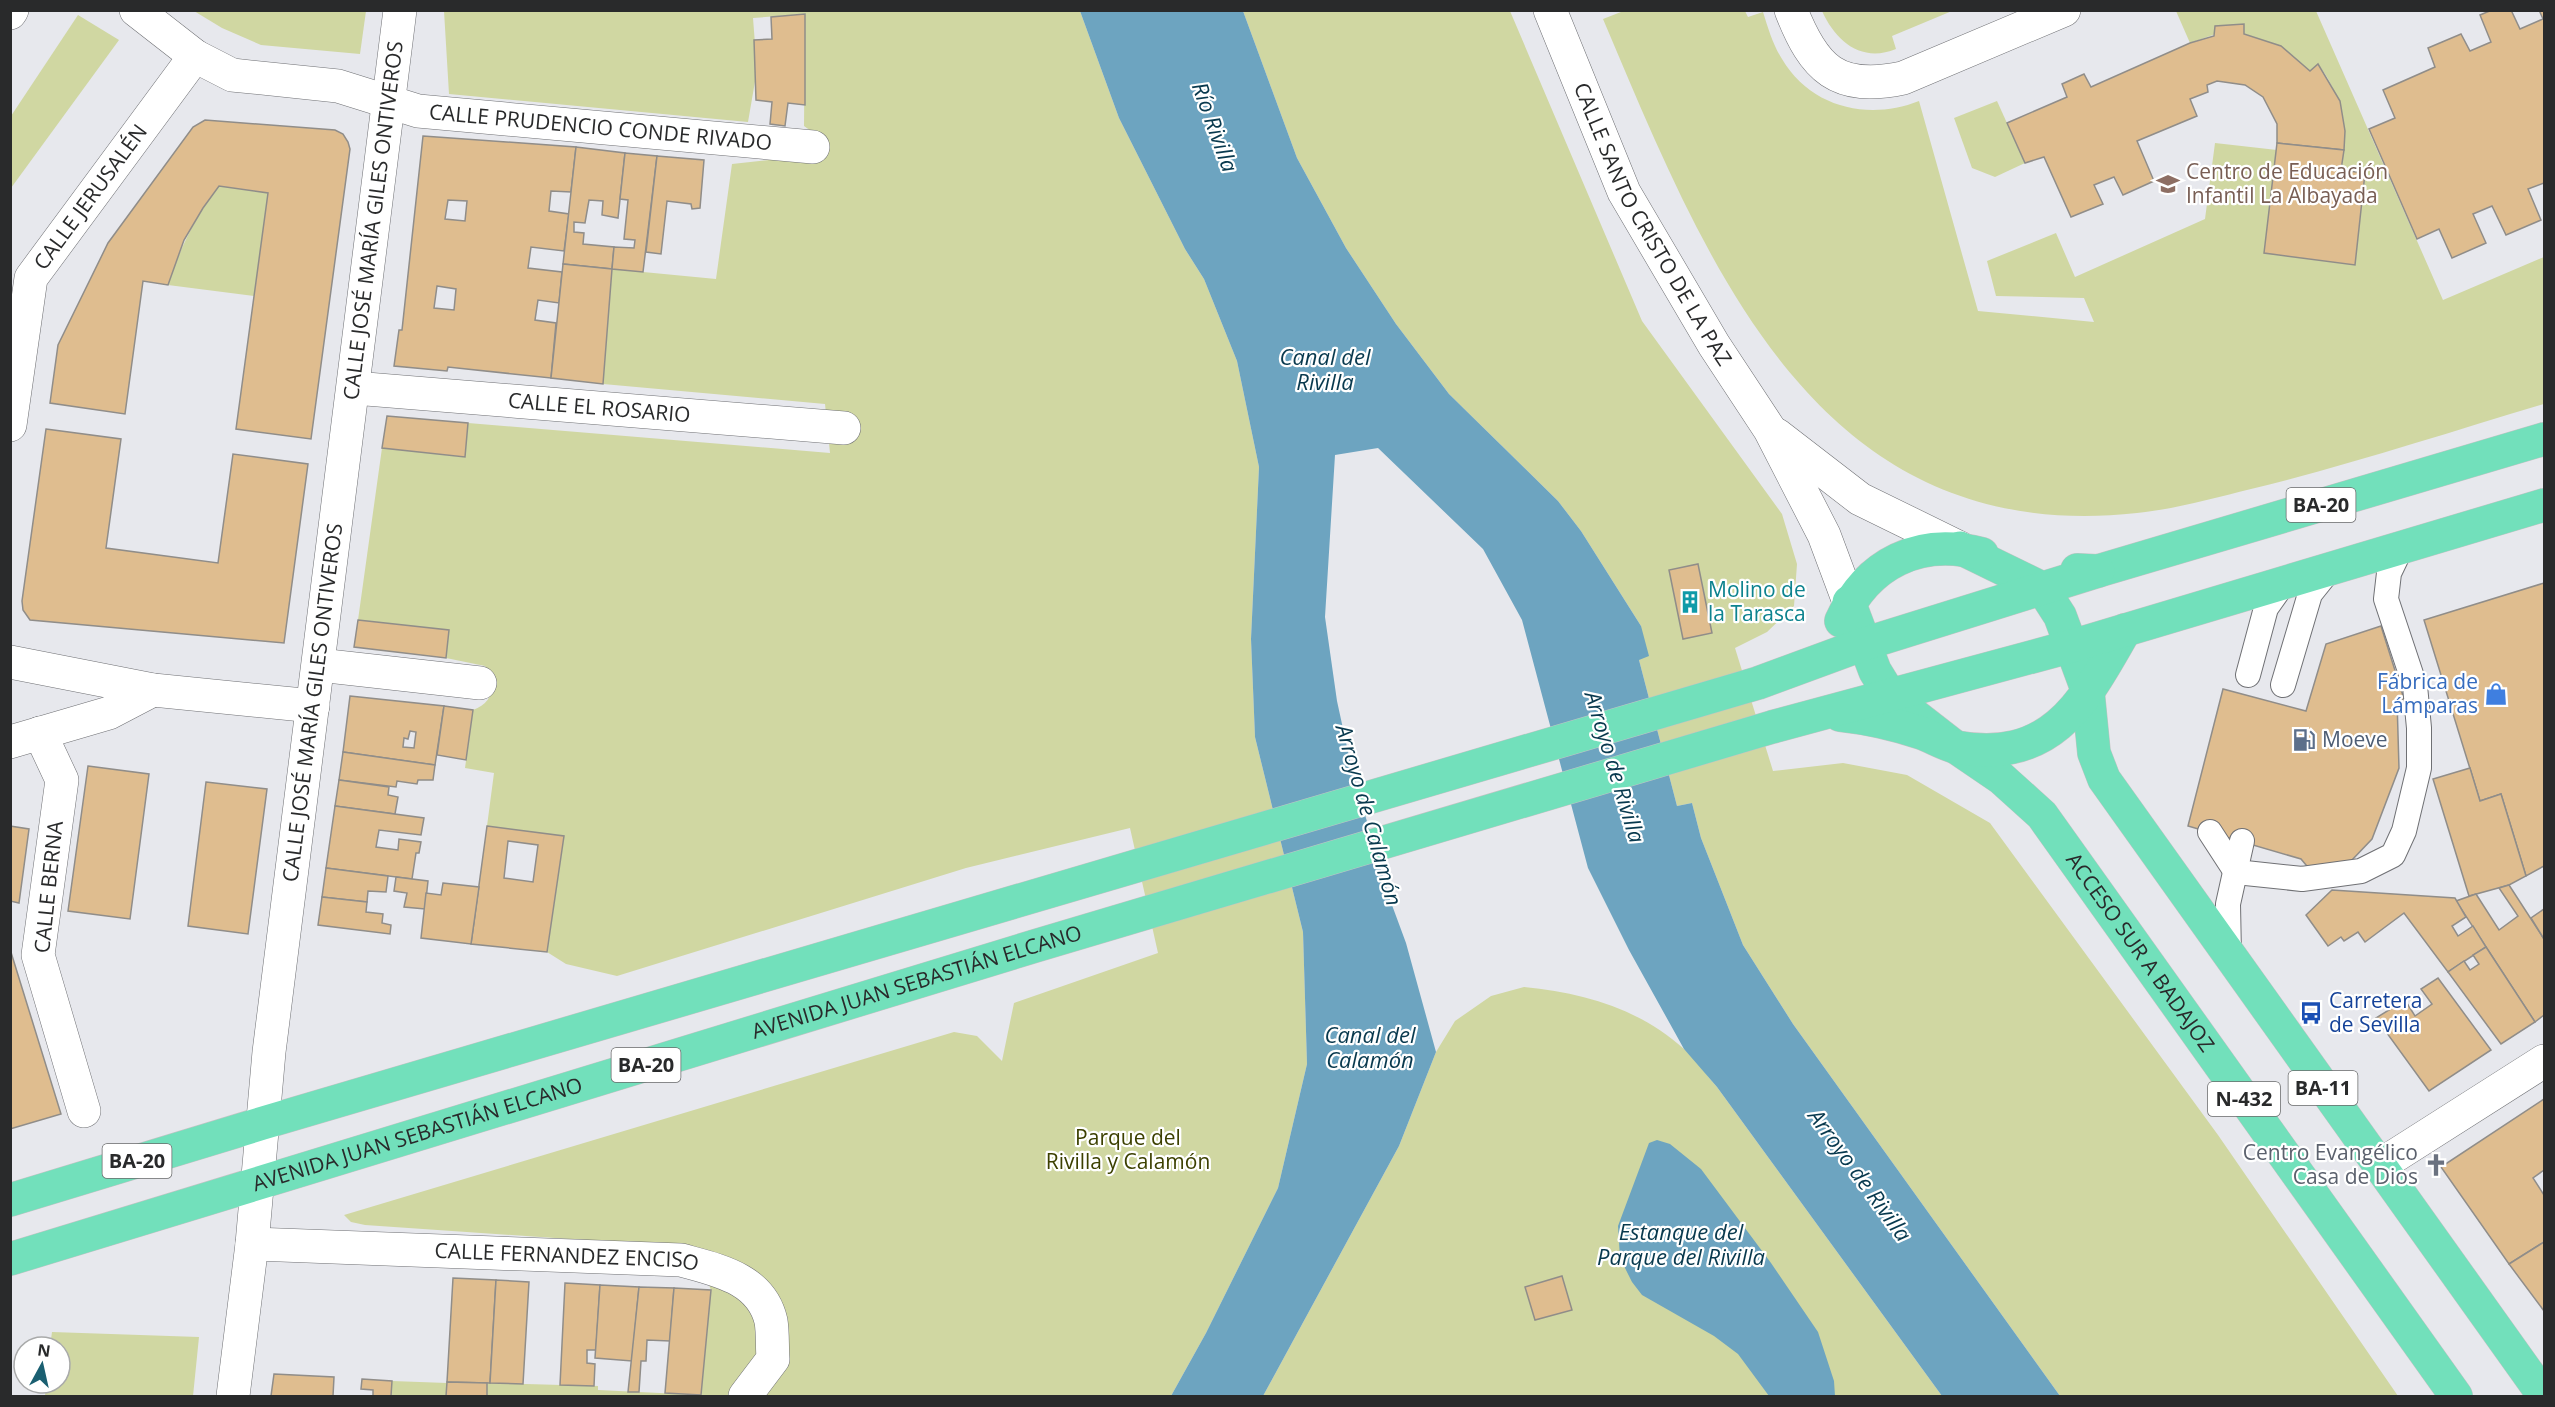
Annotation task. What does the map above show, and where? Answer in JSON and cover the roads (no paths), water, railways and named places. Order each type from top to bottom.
[{"type":"highway","name":"BA-20","points":[[10,1200],[263,1123],[1758,683],[1864,644],[2042,588],[2544,439]]},
{"type":"highway","name":"BA-20","points":[[1827,713],[2072,646],[2544,506]]},
{"type":"highway","points":[[1810,664],[1830,641],[1849,602],[1870,578],[1898,558],[1926,549],[1960,548],[2028,565],[2098,571]]},
{"type":"highway","points":[[1960,548],[2042,588],[2060,616],[2088,692]]},
{"type":"highway","points":[[1849,602],[1864,644],[1891,697],[1954,746]]},
{"type":"highway","points":[[1827,713],[1892,725],[1954,746],[1989,750],[2016,747],[2040,739],[2077,709],[2125,630]]},
{"type":"highway","name":"BA-11","points":[[2088,692],[2094,753],[2104,779],[2544,1396]]},
{"type":"highway","name":"AVENIDA JUAN SEBASTIÁN ELCANO","points":[[10,1258],[1035,946],[1772,727],[1827,713]]},
{"type":"highway","name":"ACCESO SUR A BADAJOZ","points":[[1954,746],[2001,778],[2042,815],[2455,1392]]},
{"type":"street","name":"CALLE PRUDENCIO CONDE RIVADO","points":[[136,10],[195,56],[232,75],[338,86],[418,111],[813,147]]},
{"type":"street","name":"CALLE JOSÉ MARÍA GILES ONTIVEROS","points":[[233,1396],[252,1244],[269,1052],[400,10]]},
{"type":"street","name":"CALLE SANTO CRISTO DE LA PAZ","points":[[1550,10],[1624,192],[1714,345],[1770,430]]},
{"type":"street","points":[[1791,10],[1802,37],[1817,62],[1844,78],[1877,84],[1903,78],[2064,10]]},
{"type":"street","name":"CALLE JERUSALÉN","points":[[10,425],[21,276],[195,56]]},
{"type":"street","name":"CALLE EL ROSARIO","points":[[354,388],[844,428]]},
{"type":"street","points":[[1770,430],[1860,499],[1960,548]]},
{"type":"street","points":[[1770,430],[1824,535],[1849,602]]},
{"type":"street","points":[[10,662],[153,690],[313,706]]},
{"type":"street","points":[[319,665],[480,683]]},
{"type":"street","points":[[25,738],[109,713],[153,690]]},
{"type":"street","name":"CALLE BERNA","points":[[25,738],[62,780],[38,956],[84,1111]]},
{"type":"street","points":[[2379,1166],[2544,1061]]},
{"type":"street","name":"CALLE FERNANDEZ ENCISO","points":[[252,1244],[681,1260],[729,1274],[757,1292],[771,1320],[773,1359],[745,1396]]},
{"type":"lane","points":[[2236,872],[2302,879],[2361,872],[2393,855],[2404,831],[2419,758],[2415,686],[2386,599],[2389,573],[2401,548]]},
{"type":"lane","points":[[2283,685],[2310,594],[2330,569]]},
{"type":"lane","points":[[2248,675],[2266,608],[2283,584]]},
{"type":"lane","points":[[2210,832],[2236,872]]},
{"type":"lane","points":[[2229,955],[2228,904],[2242,841]]},
{"type":"water","name":"Canal del Rivilla","points":[[1080,11],[1243,11],[1297,158],[1346,248],[1396,324],[1449,394],[1558,501],[1581,531],[1641,626],[1649,656],[1639,660],[1677,806],[1692,803],[1701,838],[1743,945],[1793,1024],[2060,1396],[1942,1396],[1717,1087],[1684,1049],[1629,950],[1588,868],[1522,620],[1483,549],[1378,448],[1335,455],[1325,617],[1337,701],[1352,770],[1389,897],[1406,943],[1436,1052],[1399,1146],[1263,1396],[1171,1396],[1206,1333],[1278,1188],[1307,1064],[1303,932],[1255,737],[1251,639],[1259,467],[1237,361],[1204,279],[1185,249],[1119,118]]},
{"type":"water","name":"Estanque del Parque del Rivilla","points":[[1657,1140],[1670,1144],[1701,1169],[1771,1263],[1818,1332],[1834,1381],[1835,1396],[1769,1396],[1738,1354],[1714,1336],[1642,1295],[1632,1282],[1620,1258],[1618,1226],[1649,1143]]},
{"type":"place","name":"Centro de Educación Infantil La Albayada","points":[[2168,184]]},
{"type":"place","name":"Molino de la Tarasca","points":[[1690,602]]},
{"type":"place","name":"Fábrica de Lámparas","points":[[2496,694]]},
{"type":"place","name":"Moeve","points":[[2304,740]]},
{"type":"place","name":"Carretera de Sevilla","points":[[2311,1013]]},
{"type":"place","name":"Centro Evangélico Casa de Dios","points":[[2436,1165]]},
{"type":"water label","name":"Río Rivilla","points":[[1215,127]]},
{"type":"water label","name":"Arroyo de Rivilla","points":[[1615,767]]},
{"type":"water label","name":"Arroyo de Calamón","points":[[1369,815]]},
{"type":"water label","name":"Canal del Calamón","points":[[1370,1048]]},
{"type":"water label","name":"Arroyo de Rivilla","points":[[1860,1175]]},
{"type":"park label","name":"Parque del Rivilla y Calamón","points":[[1128,1150]]}]
